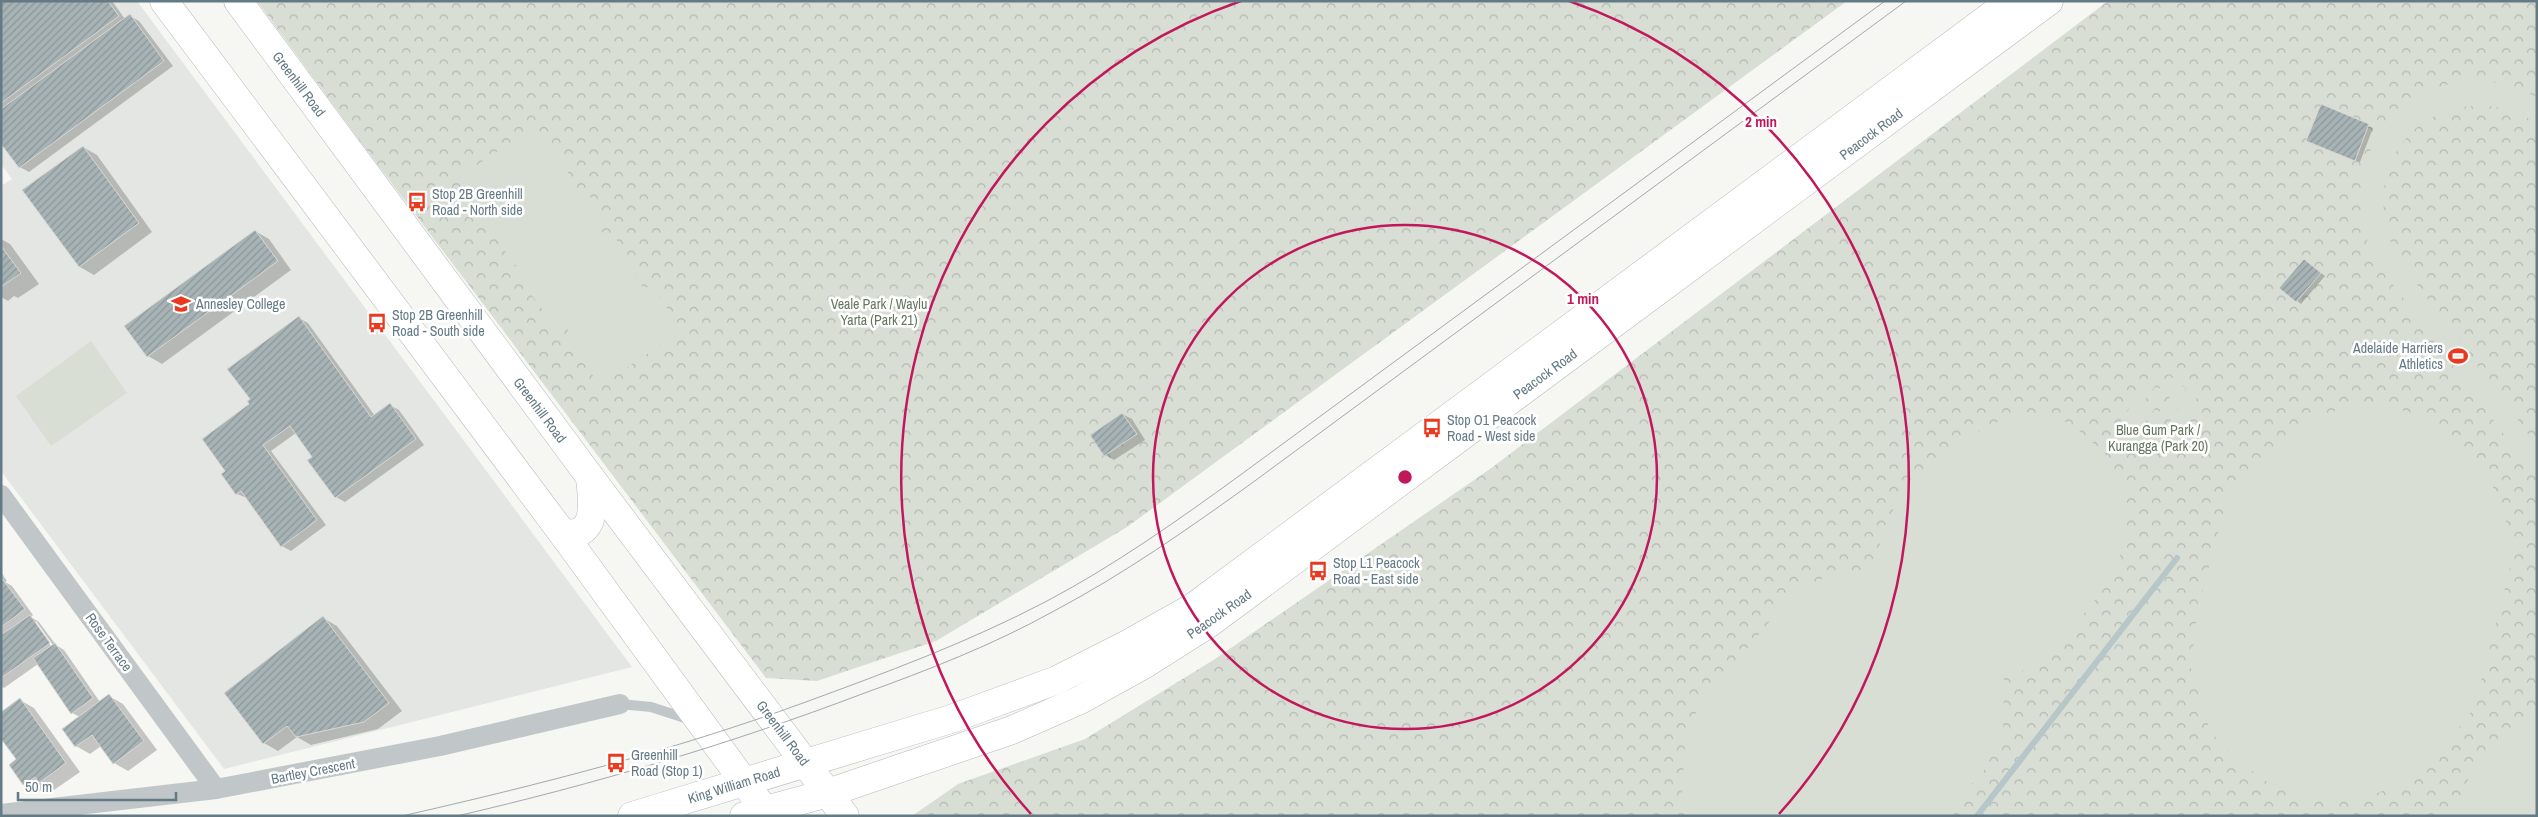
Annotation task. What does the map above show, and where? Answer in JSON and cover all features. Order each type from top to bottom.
[{"type":"main road","points":[[164,1],[563,534],[745,782],[760,814],[828,793]]},
{"type":"main road","name":"Greenhill Road","points":[[238,1],[590,477],[845,816]]},
{"type":"main road","name":"Peacock Road","points":[[828,793],[1012,730],[1080,700],[1145,664],[1208,624],[1882,112],[2011,1]]},
{"type":"main road","name":"Peacock Road","points":[[807,763],[951,719],[1057,680],[1128,644],[1192,608],[1882,112],[2049,1]]},
{"type":"main road","points":[[563,534],[579,532],[586,526],[593,508],[590,477]]},
{"type":"main road","name":"King William Road","points":[[632,816],[807,763]]},
{"type":"street","name":"Rose Terrace","points":[[1,495],[216,789]]},
{"type":"street","name":"Bartley Crescent","points":[[4,809],[216,789],[440,746],[620,704]]},
{"type":"lane","points":[[620,704],[639,704],[669,712],[703,726]]},
{"type":"shaded area","points":[[1,1],[137,1],[632,667],[224,769],[1,471],[1,186],[12,179],[1,164]]},
{"type":"green space","name":"Veale Park / Waylu Yarta (Park 21)","points":[[257,1],[1847,1],[1127,527],[936,641],[817,681],[766,678],[362,144]]},
{"type":"green space","name":"Blue Gum Park / Kurangga (Park 20)","points":[[2108,1],[2537,1],[2537,816],[912,816],[958,784],[1085,739],[1215,659],[1490,469]]},
{"type":"green space","name":"Adelaide Harriers Athletics","points":[[2476,80],[2507,85],[2537,97],[2537,124],[2522,115],[2506,109],[2472,106],[2444,112],[2421,124],[2403,142],[2391,163],[2385,187],[2384,212],[2389,238],[2401,263],[2537,446],[2537,479],[2380,267],[2368,243],[2362,218],[2361,195],[2363,173],[2370,152],[2380,133],[2393,115],[2411,101],[2431,90],[2458,82]]},
{"type":"green space","points":[[529,130],[537,142],[543,138],[570,175],[564,180],[572,192],[582,186],[609,223],[599,230],[601,233],[604,232],[608,238],[613,235],[640,272],[635,276],[644,289],[651,285],[677,322],[670,327],[675,335],[604,383],[600,377],[596,380],[569,343],[574,339],[565,326],[558,331],[531,294],[539,288],[535,283],[527,281],[500,244],[502,242],[494,230],[488,234],[462,196],[468,192],[458,178]]},
{"type":"green space","points":[[91,341],[127,393],[51,446],[16,396]]},
{"type":"green space","points":[[2158,368],[2164,373],[2118,438],[2112,433]]},
{"type":"green space","points":[[2169,375],[2175,380],[2129,445],[2122,440]]},
{"type":"green space","points":[[2179,384],[2186,388],[2140,454],[2133,449]]},
{"type":"green space","points":[[2190,393],[2197,398],[2150,463],[2144,458]]},
{"type":"green space","points":[[2385,405],[2428,418],[2468,449],[2502,501],[2513,556],[2474,708],[2448,742],[2415,776],[2371,796],[2334,799],[2298,795],[2264,780],[2236,759],[2210,731],[2191,669],[2197,612],[2228,495],[2262,456],[2297,428],[2340,409]]},
{"type":"green space","points":[[2022,411],[2070,423],[2104,452],[2125,492],[2126,533],[2115,575],[2045,662],[2013,674],[2004,675],[2003,731],[1985,769],[1943,816],[1690,816],[1682,796],[1685,744],[1697,709],[1785,603],[1803,589],[1833,573],[1874,569],[1873,562],[1897,500],[1982,429]]},
{"type":"green space","points":[[2537,713],[2537,816],[2451,816],[2468,780],[2490,748]]},
{"type":"building","points":[[1,1],[108,1],[119,16],[1,103]]},
{"type":"building","points":[[130,14],[164,61],[19,168],[1,144],[1,109]]},
{"type":"building","points":[[2321,104],[2369,124],[2355,161],[2306,141]]},
{"type":"building","points":[[83,146],[139,223],[79,267],[22,190]]},
{"type":"building","points":[[255,230],[278,261],[147,357],[124,326]]},
{"type":"building","points":[[1,246],[21,273],[1,287]]},
{"type":"building","points":[[2304,259],[2321,273],[2296,302],[2279,288]]},
{"type":"building","points":[[299,316],[371,417],[390,403],[416,439],[335,498],[307,460],[312,457],[290,426],[263,445],[317,520],[281,547],[241,491],[236,495],[221,474],[225,471],[202,439],[249,404],[247,401],[250,399],[227,369]]},
{"type":"building","points":[[1122,413],[1137,434],[1104,456],[1090,435]]},
{"type":"building","points":[[3,580],[25,609],[1,627],[1,581]]},
{"type":"building","points":[[30,615],[50,643],[1,678],[1,635]]},
{"type":"building","points":[[323,616],[389,703],[364,722],[296,737],[287,726],[263,744],[224,693]]},
{"type":"building","points":[[55,643],[93,698],[71,714],[33,658]]},
{"type":"building","points":[[109,694],[144,741],[113,764],[92,735],[75,747],[62,729]]},
{"type":"building","points":[[20,698],[66,763],[39,783],[35,777],[23,785],[9,765],[16,759],[1,739],[1,712]]},
{"type":"waterway","points":[[1977,816],[2177,558]]},
{"type":"tram line","points":[[402,816],[604,766],[704,737],[803,703],[926,656],[988,630],[1047,601],[1097,573],[1216,493],[1885,1]]},
{"type":"tram line","points":[[457,816],[611,777],[762,730],[911,676],[960,656],[1008,635],[1080,597],[1155,550],[1252,483],[1906,1]]},
{"type":"place","name":"Stop 2B Greenhill Road - North side","points":[[417,202]]},
{"type":"place","name":"Annesley College","points":[[181,304]]},
{"type":"place","name":"Stop 2B Greenhill Road - South side","points":[[377,323]]},
{"type":"place","name":"Adelaide Harriers Athletics","points":[[2458,356]]},
{"type":"place","name":"Stop O1 Peacock Road - West side","points":[[1432,428]]},
{"type":"place","name":"Stop L1 Peacock Road - East side","points":[[1318,571]]},
{"type":"place","name":"Greenhill Road (Stop 1)","points":[[616,763]]}]
